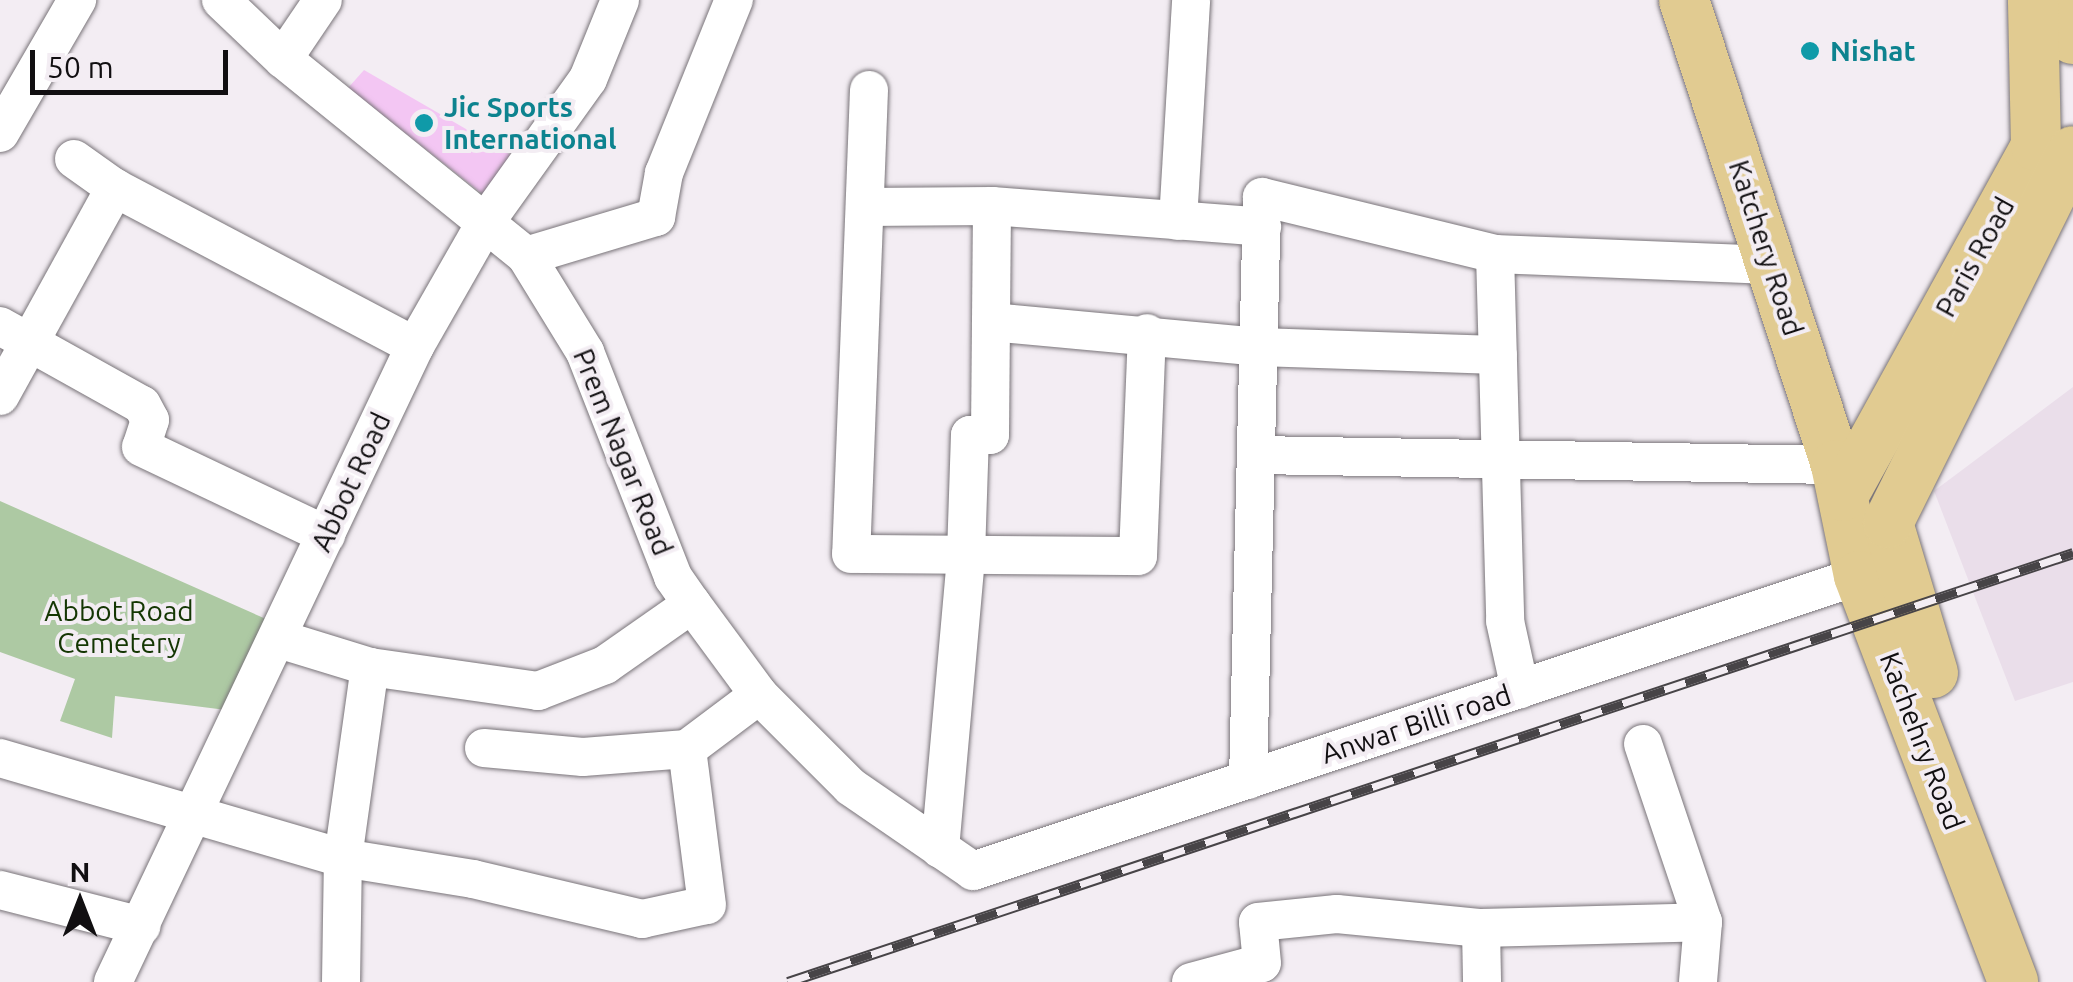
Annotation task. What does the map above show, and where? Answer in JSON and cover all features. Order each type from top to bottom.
[{"type":"main road","name":"Katchery Road","points":[[1684,0],[1840,480]]},
{"type":"main road","name":"Paris Road","points":[[2033,0],[2036,146],[2050,170]]},
{"type":"main road","points":[[2072,0],[2073,39]]},
{"type":"main road","name":"Paris Road","points":[[1840,480],[2050,170]]},
{"type":"main road","name":"Paris Road","points":[[1888,523],[2050,170]]},
{"type":"main road","name":"Kachehry Road","points":[[1840,480],[1868,599],[2013,982]]},
{"type":"main road","name":"Kachehry Road","points":[[1888,523],[1908,608],[2048,982]]},
{"type":"street","points":[[0,133],[77,0]]},
{"type":"street","name":"Prem Nagar Road","points":[[221,0],[283,59],[487,220],[526,256],[585,352],[673,577],[692,604],[759,695],[851,787],[973,872]]},
{"type":"street","points":[[283,59],[323,0]]},
{"type":"street","name":"Abbot Road","points":[[114,982],[188,818],[278,639],[415,346],[487,220],[588,79],[620,0]]},
{"type":"street","points":[[526,256],[656,216],[664,172],[734,0]]},
{"type":"street","points":[[1178,220],[1190,0]]},
{"type":"street","points":[[869,90],[851,554],[1138,556],[1147,333]]},
{"type":"street","points":[[74,159],[115,188],[415,346]]},
{"type":"street","points":[[0,396],[15,334],[115,188]]},
{"type":"street","points":[[1248,780],[1262,197],[1494,254],[1772,264]]},
{"type":"street","points":[[940,848],[966,555],[970,435],[990,435],[992,206]]},
{"type":"street","points":[[864,207],[992,206],[1262,227]]},
{"type":"street","points":[[1494,254],[1505,621],[1520,689]]},
{"type":"street","points":[[991,322],[1147,333],[1259,348],[1498,355]]},
{"type":"street","points":[[15,334],[142,405],[150,420],[141,447],[326,535]]},
{"type":"street","points":[[1256,455],[1500,455],[1840,480]]},
{"type":"street","name":"Anwar Billi road","points":[[973,872],[1520,689],[1868,599]]},
{"type":"street","points":[[278,639],[370,667],[538,691],[605,665],[692,604]]},
{"type":"street","points":[[341,982],[343,858],[370,667]]},
{"type":"street","points":[[484,748],[583,758],[687,750],[759,695]]},
{"type":"street","points":[[1643,744],[1703,922],[1698,982]]},
{"type":"street","points":[[0,758],[188,818],[343,858],[642,918],[707,905],[687,750]]},
{"type":"street","points":[[0,890],[141,926]]},
{"type":"street","points":[[1192,982],[1262,963],[1258,922],[1337,914],[1481,928],[1703,922]]},
{"type":"street","points":[[1481,928],[1482,982]]},
{"type":"shaded area","points":[[2073,387],[2073,682],[2015,701],[1934,491]]},
{"type":"green space","name":"Abbot Road Cemetery","points":[[0,501],[284,627],[242,712],[115,696],[112,738],[60,721],[75,679],[0,652]]},
{"type":"building","name":"Jic Sports International","points":[[364,70],[516,158],[485,196],[348,88]]},
{"type":"railway","points":[[788,982],[2073,553]]},
{"type":"place","name":"Nishat","points":[[1810,51]]},
{"type":"place","name":"Jic Sports International","points":[[424,123]]}]
